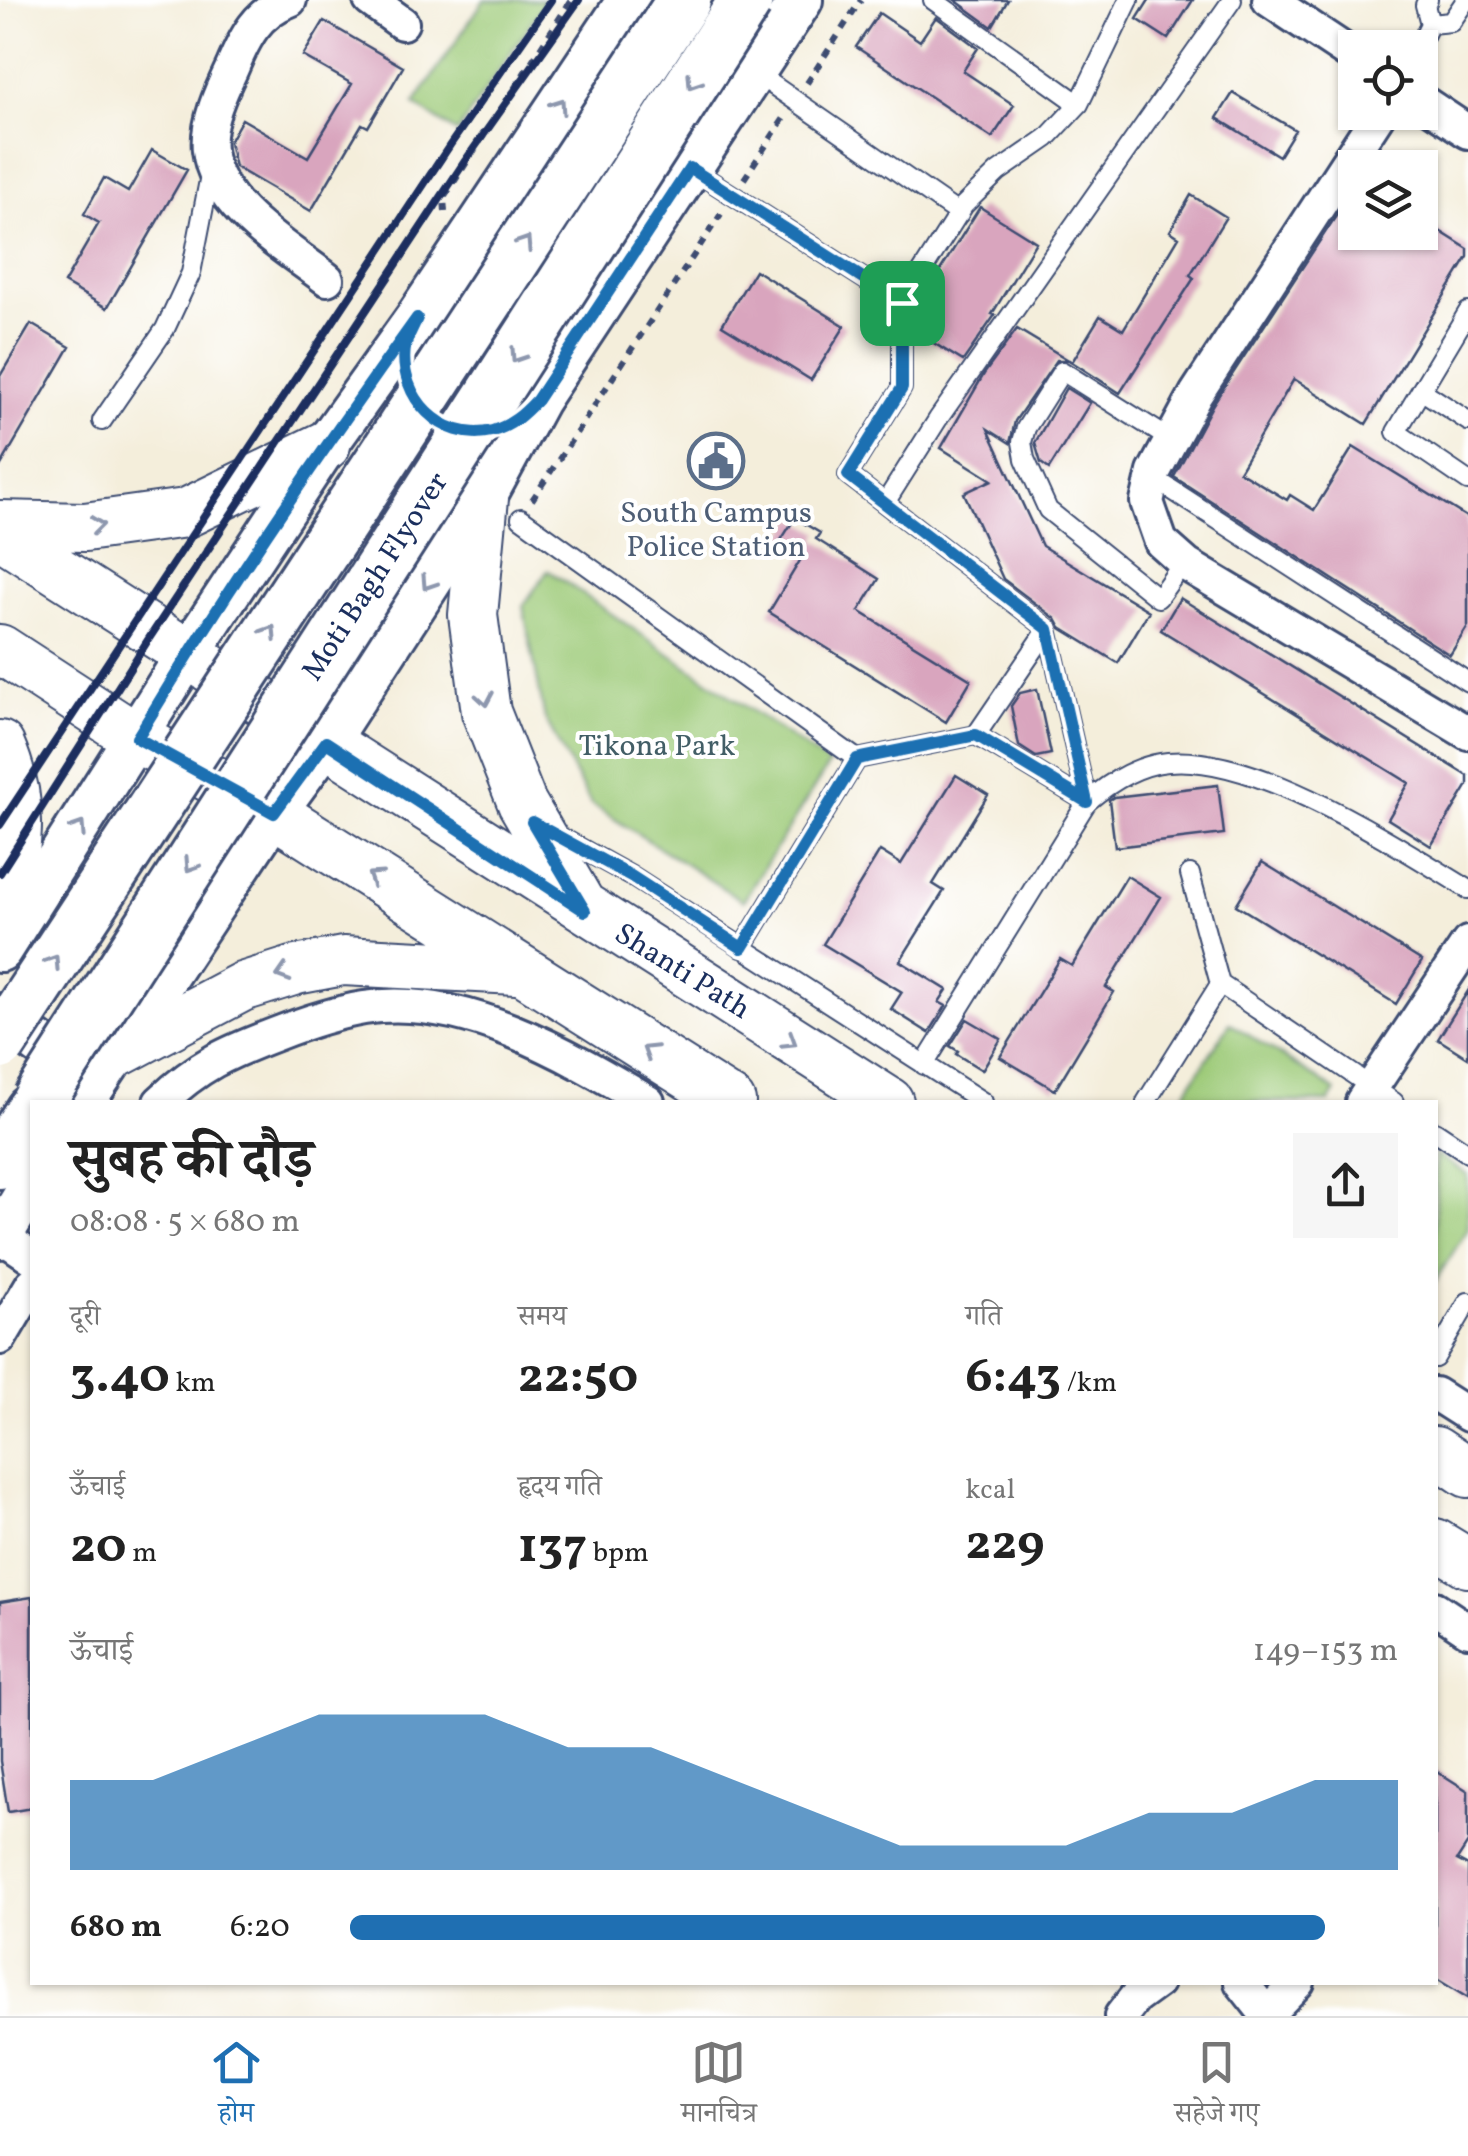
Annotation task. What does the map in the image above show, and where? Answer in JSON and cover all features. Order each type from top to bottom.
[{"type":"main road","name":"Moti Bagh Flyover","points":[[0,1044],[684,0]]},
{"type":"main road","name":"Moti Bagh Flyover","points":[[39,1100],[746,0]]},
{"type":"main road","points":[[0,525],[85,527],[186,513],[326,445]]},
{"type":"main road","points":[[502,508],[473,615],[486,712],[532,822],[585,911]]},
{"type":"main road","name":"Shanti Path","points":[[0,534],[885,1100]]},
{"type":"main road","points":[[0,649],[137,738],[274,813],[728,1100]]},
{"type":"main road","points":[[0,745],[16,786],[8,845],[12,873],[0,916]]},
{"type":"main road","points":[[97,1080],[242,986],[296,970],[343,961],[519,970]]},
{"type":"main road","points":[[0,1162],[30,1115]]},
{"type":"main road","points":[[1438,1453],[1468,1473]]},
{"type":"main road","points":[[1438,1544],[1468,1563]]},
{"type":"street","points":[[290,0],[272,7],[256,20],[233,65],[212,123],[209,150],[230,196],[253,221],[328,279]]},
{"type":"street","points":[[370,0],[402,23]]},
{"type":"street","points":[[0,950],[326,445],[417,318],[629,0]]},
{"type":"street","points":[[417,318],[405,345],[405,373],[415,400],[436,420],[462,431],[490,432],[517,420],[537,400],[801,0]]},
{"type":"street","points":[[1269,0],[1338,46]]},
{"type":"street","points":[[1438,112],[1468,132]]},
{"type":"street","points":[[1368,130],[1196,394],[1152,477],[1147,502],[1161,542],[1184,562],[1468,732]]},
{"type":"street","points":[[0,1015],[97,1080],[274,813],[502,508],[537,400]]},
{"type":"street","points":[[1376,1098],[1468,943]]},
{"type":"street","points":[[162,1100],[190,1073],[230,1051],[303,1024],[367,1008],[434,1008],[497,1025],[566,1054],[645,1100]]},
{"type":"street","points":[[30,1187],[0,1236],[30,1256]]},
{"type":"street","points":[[0,1338],[30,1287]]},
{"type":"street","points":[[1438,1396],[1468,1415]]},
{"type":"street","points":[[1438,1610],[1468,1630]]},
{"type":"street","points":[[1122,2016],[1135,1998],[1153,1985]]},
{"type":"street","points":[[1243,1985],[1267,2015],[1295,1985]]},
{"type":"lane","points":[[933,0],[1079,104]]},
{"type":"lane","points":[[1087,802],[1048,629],[848,475],[902,388],[902,303],[959,214],[998,172],[1047,138],[1079,104],[1129,0]]},
{"type":"lane","points":[[884,503],[938,419],[1232,0]]},
{"type":"lane","points":[[1427,30],[1428,0]]},
{"type":"lane","points":[[1430,24],[1451,22],[1466,0]]},
{"type":"lane","points":[[754,72],[959,214]]},
{"type":"lane","points":[[102,422],[166,330],[191,273],[212,160]]},
{"type":"lane","points":[[690,168],[902,303]]},
{"type":"lane","points":[[1468,312],[1396,432],[1468,481]]},
{"type":"lane","points":[[1171,440],[1062,371],[1026,428],[1022,442],[1048,510],[1158,598],[1184,562]]},
{"type":"lane","points":[[1421,390],[1468,421]]},
{"type":"lane","points":[[1152,477],[1468,682]]},
{"type":"lane","points":[[502,508],[857,759],[976,735],[1087,802]]},
{"type":"lane","points":[[976,735],[1048,629]]},
{"type":"lane","points":[[742,948],[857,759]]},
{"type":"lane","points":[[924,1065],[1087,802],[1115,778],[1168,762],[1226,766],[1287,788],[1468,889]]},
{"type":"lane","points":[[532,822],[631,876],[980,1100]]},
{"type":"lane","points":[[1190,874],[1220,984],[1376,1098]]},
{"type":"lane","points":[[1147,1100],[1220,984]]},
{"type":"lane","points":[[1438,1132],[1468,1153]]},
{"type":"lane","points":[[1438,1353],[1468,1302]]},
{"type":"path","points":[[449,268],[444,198],[571,0]]},
{"type":"path","points":[[502,508],[733,196],[862,0]]},
{"type":"green space","points":[[484,0],[546,0],[457,133],[414,104]]},
{"type":"green space","name":"Tikona Park","points":[[548,570],[829,764],[743,901],[591,804],[545,719],[523,606]]},
{"type":"green space","points":[[1230,1023],[1336,1091],[1330,1100],[1180,1100]]},
{"type":"green space","points":[[1438,1156],[1468,1175],[1468,1229],[1438,1276]]},
{"type":"building","points":[[955,0],[1008,0],[992,27]]},
{"type":"building","points":[[1149,0],[1193,0],[1168,39],[1137,19]]},
{"type":"building","points":[[879,13],[920,41],[936,17],[978,48],[963,71],[1014,105],[992,138],[856,47]]},
{"type":"building","points":[[324,21],[403,67],[368,127],[362,124],[311,211],[235,167],[229,142],[242,119],[308,157],[352,84],[303,56]]},
{"type":"building","points":[[1233,93],[1295,130],[1279,156],[1217,118]]},
{"type":"building","points":[[152,150],[187,170],[107,308],[64,283],[99,223],[84,214],[104,178],[128,192]]},
{"type":"building","points":[[1191,195],[1226,217],[1190,275],[1194,278],[1120,393],[1072,362],[1100,316],[1123,330],[1179,237],[1170,231]]},
{"type":"building","points":[[980,207],[1036,242],[992,314],[995,315],[963,361],[914,331],[914,312]]},
{"type":"building","points":[[1338,213],[1338,250],[1438,250],[1438,230],[1468,249],[1468,257],[1366,424],[1294,379],[1239,471],[1287,500],[1290,495],[1314,510],[1353,447],[1468,518],[1468,626],[1450,655],[1174,477],[1213,404]]},
{"type":"building","points":[[755,270],[845,326],[811,380],[722,325]]},
{"type":"building","points":[[31,324],[70,347],[0,467],[0,376]]},
{"type":"building","points":[[1017,329],[1069,360],[1057,360],[1015,421],[1010,443],[988,429],[1042,546],[1149,611],[1118,663],[1061,628],[1056,619],[1003,579],[964,493],[992,480],[941,448],[984,374]]},
{"type":"building","points":[[1066,388],[1090,403],[1049,469],[1041,463],[1035,443]]},
{"type":"building","points":[[795,518],[820,533],[816,539],[879,579],[859,611],[971,680],[946,722],[769,612],[804,554],[781,540]]},
{"type":"building","points":[[1180,598],[1468,776],[1468,785],[1431,846],[1388,819],[1409,783],[1161,630]]},
{"type":"building","points":[[1037,689],[1051,754],[1036,757],[1019,746],[1011,706],[1020,693]]},
{"type":"building","points":[[956,775],[988,795],[933,884],[944,891],[900,961],[947,990],[939,1002],[946,1006],[929,1033],[891,1009],[902,992],[823,944],[880,851],[901,864]]},
{"type":"building","points":[[1218,785],[1224,834],[1115,847],[1109,800]]},
{"type":"building","points":[[1262,862],[1422,961],[1396,1004],[1236,905]]},
{"type":"building","points":[[1127,876],[1161,897],[1106,987],[1114,992],[1055,1090],[1000,1057],[1060,959],[1072,966]]},
{"type":"building","points":[[1468,991],[1468,1058],[1438,1039]]},
{"type":"building","points":[[967,1019],[1001,1039],[982,1070],[950,1046]]},
{"type":"building","points":[[30,1597],[30,1808],[8,1812],[0,1761],[0,1602]]},
{"type":"building","points":[[1438,1772],[1468,1791],[1468,1843],[1457,1860],[1468,1866],[1468,1998],[1438,1980]]},
{"type":"railway","points":[[0,825],[450,145],[551,0]]},
{"type":"railway","points":[[0,873],[148,640],[465,161],[579,0]]},
{"type":"place","name":"South Campus Police Station","points":[[716,461]]},
{"type":"route","points":[[690,168],[902,303],[902,388],[848,475],[1048,629],[1087,802],[976,735],[857,759],[742,948],[631,876],[532,822],[585,911],[326,742],[274,813],[137,738],[326,445],[417,318],[405,345],[405,373],[415,400],[436,420],[462,431],[490,432],[517,420],[537,400],[690,168]]}]
